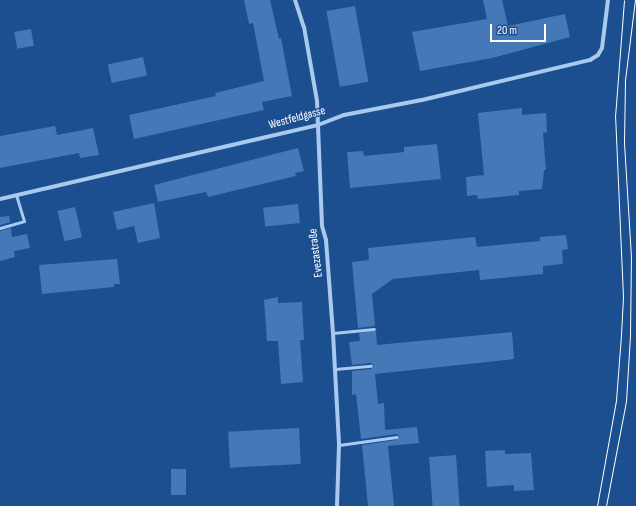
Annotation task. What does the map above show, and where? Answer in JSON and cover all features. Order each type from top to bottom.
[{"type":"street","name":"Evezastraße","points":[[295,0],[304,27],[317,101],[322,226],[326,240],[339,445],[336,506]]},
{"type":"street","name":"Westfeldgasse","points":[[0,199],[318,124],[344,115],[422,100],[590,60],[598,55],[602,48],[608,0]]},
{"type":"lane","points":[[0,228],[24,221],[16,195]]},
{"type":"lane","points":[[333,333],[374,329]]},
{"type":"lane","points":[[335,369],[371,366]]},
{"type":"lane","points":[[339,445],[396,437]]},
{"type":"building","points":[[244,0],[270,0],[279,39],[281,38],[292,96],[262,102],[264,110],[134,139],[129,115],[216,96],[215,93],[264,81],[253,23],[249,24]]},
{"type":"building","points":[[483,0],[502,0],[508,26],[565,14],[570,37],[492,58],[420,71],[412,32],[487,19]]},
{"type":"building","points":[[355,6],[368,82],[340,87],[326,11]]},
{"type":"building","points":[[31,29],[34,46],[17,49],[14,32]]},
{"type":"building","points":[[143,57],[147,76],[112,83],[108,64]]},
{"type":"building","points":[[522,108],[522,115],[546,113],[547,132],[543,133],[546,170],[544,170],[542,189],[519,191],[519,195],[478,199],[477,195],[467,196],[466,177],[484,175],[478,113]]},
{"type":"building","points":[[55,126],[57,135],[93,128],[99,155],[80,158],[79,153],[0,168],[0,136]]},
{"type":"building","points":[[437,144],[441,179],[350,188],[347,152],[363,151],[364,156],[404,152],[404,147]]},
{"type":"building","points":[[298,148],[304,171],[295,173],[296,176],[208,197],[206,192],[158,202],[154,185]]},
{"type":"building","points":[[154,203],[160,238],[138,243],[134,226],[117,230],[113,212]]},
{"type":"building","points":[[298,204],[300,223],[265,227],[263,208]]},
{"type":"building","points":[[75,207],[82,237],[64,241],[57,211]]},
{"type":"building","points":[[9,216],[10,222],[0,225],[0,217]]},
{"type":"building","points":[[11,228],[12,237],[27,234],[30,248],[14,251],[15,257],[0,261],[0,231]]},
{"type":"building","points":[[566,235],[568,249],[562,250],[563,264],[543,266],[543,274],[480,280],[479,270],[393,279],[372,294],[375,326],[358,328],[352,262],[369,260],[368,248],[475,237],[477,247],[540,241],[540,237]]},
{"type":"building","points":[[117,259],[120,284],[114,284],[114,287],[42,294],[39,265]]},
{"type":"building","points":[[278,297],[278,303],[302,302],[304,340],[300,340],[303,382],[281,384],[278,341],[267,341],[264,300]]},
{"type":"building","points":[[376,331],[377,345],[512,332],[514,359],[375,374],[378,404],[384,403],[385,430],[417,427],[419,443],[388,446],[394,506],[368,506],[362,445],[396,440],[399,436],[396,434],[361,439],[356,394],[352,395],[352,371],[371,369],[374,366],[371,363],[352,365],[349,342],[360,341],[359,333]]},
{"type":"building","points":[[299,428],[301,464],[230,468],[228,432]]},
{"type":"building","points":[[505,450],[505,454],[531,453],[534,490],[514,491],[514,485],[487,487],[485,451]]},
{"type":"building","points":[[456,455],[460,506],[433,506],[429,457]]},
{"type":"building","points":[[171,469],[186,469],[186,495],[171,495]]},
{"type":"tram line","points":[[597,506],[616,400],[621,335],[623,297],[615,117],[624,0]]},
{"type":"tram line","points":[[606,506],[626,401],[630,335],[631,257],[624,144],[625,80],[635,0]]}]
